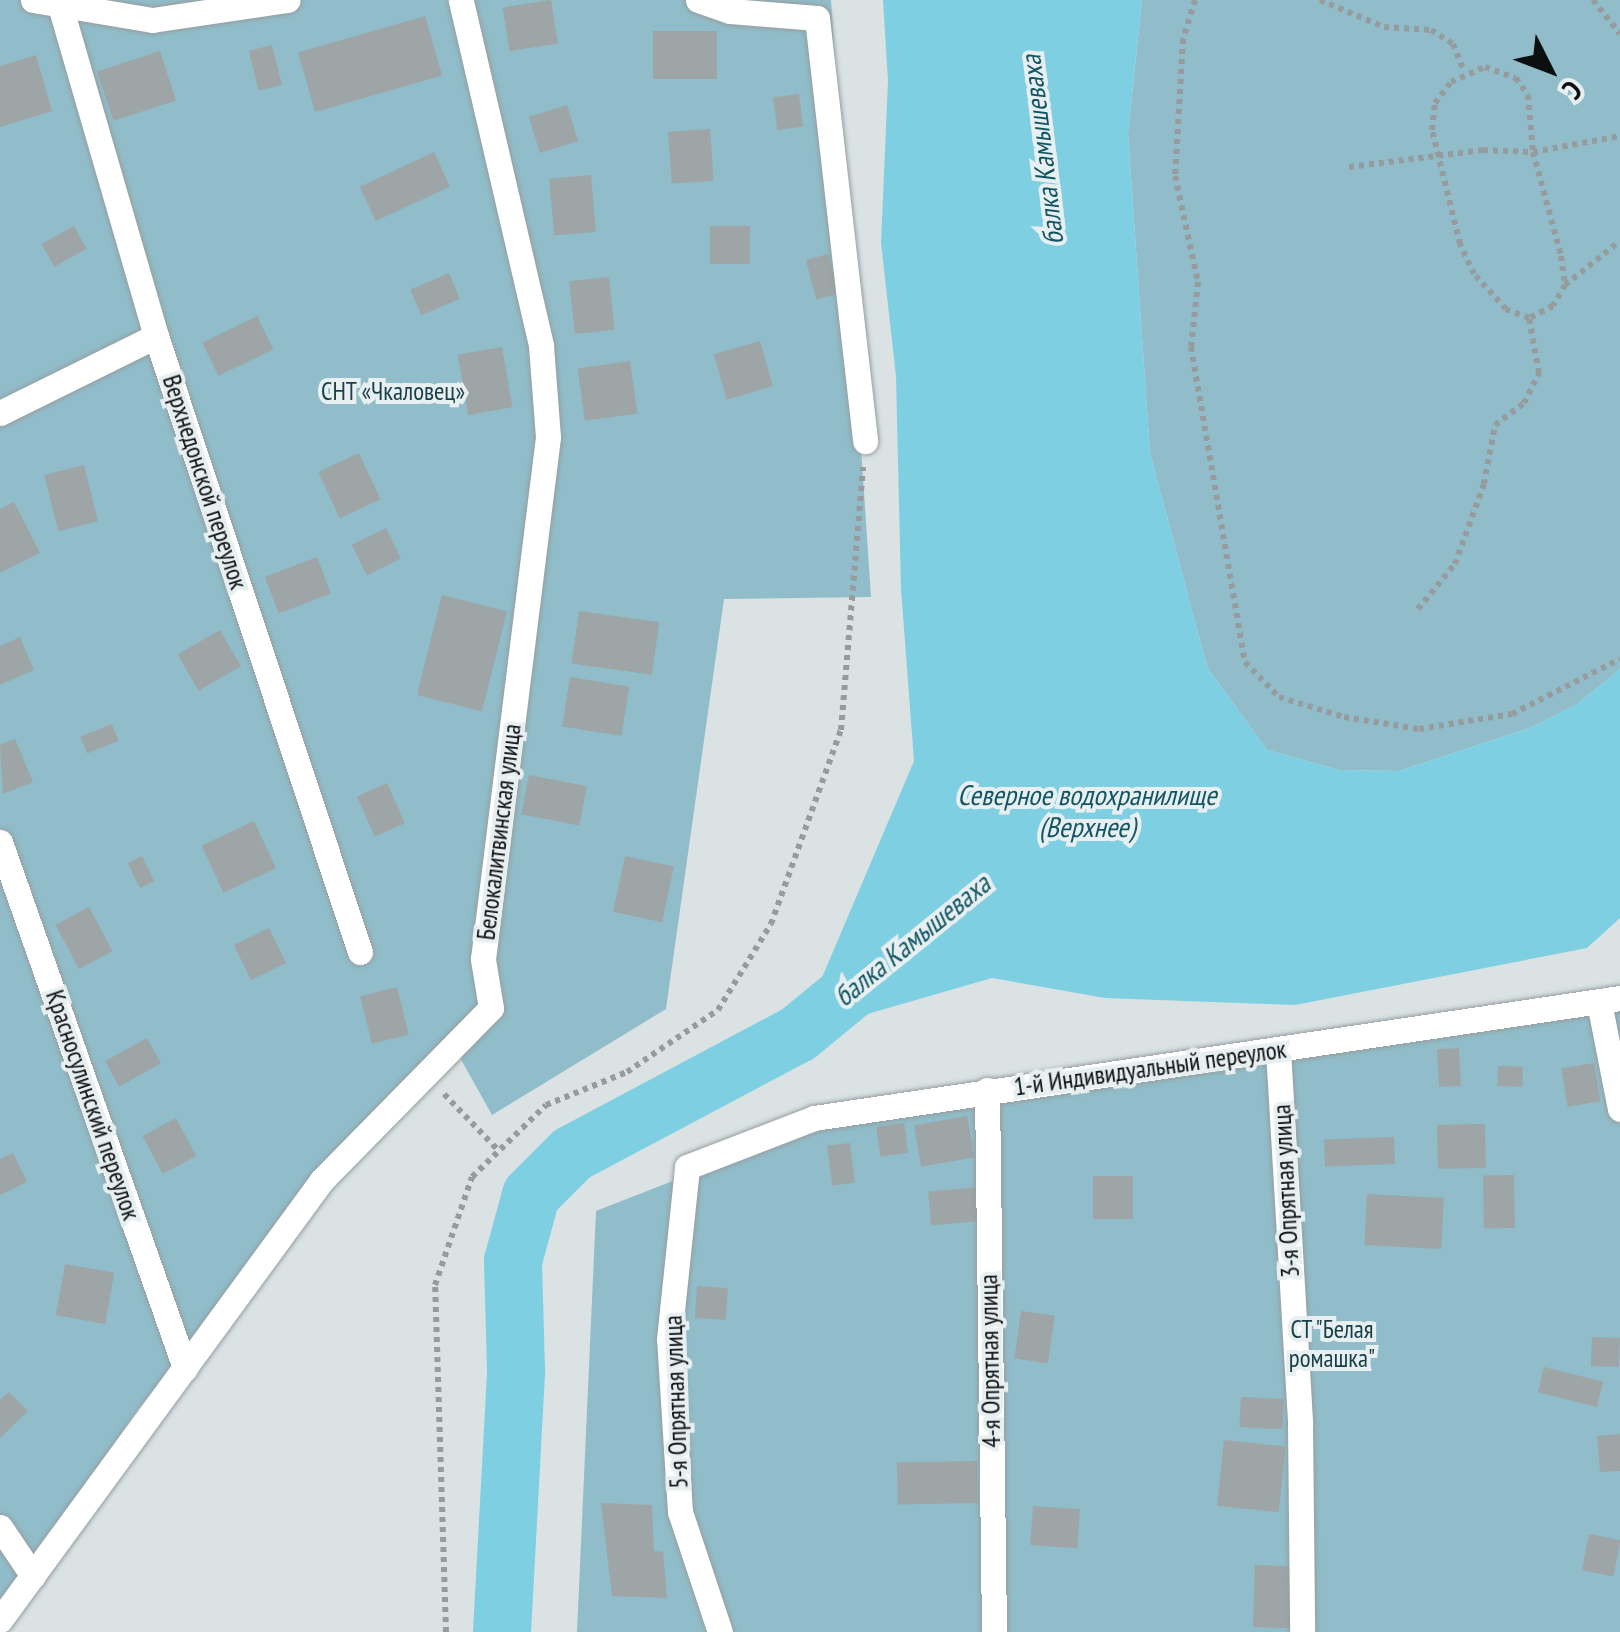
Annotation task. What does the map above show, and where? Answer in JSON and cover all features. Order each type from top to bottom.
[{"type":"street","points":[[34,0],[61,9],[152,20],[288,0]]},
{"type":"street","name":"Белокалитвинская улица","points":[[0,1620],[322,1180],[491,1008],[483,960],[548,437],[541,345],[461,0]]},
{"type":"street","points":[[698,0],[730,11],[817,18],[865,441]]},
{"type":"street","name":"Верхнедонской переулок","points":[[61,9],[156,336],[360,952]]},
{"type":"street","points":[[0,413],[156,336]]},
{"type":"street","name":"Красносулинский переулок","points":[[0,842],[185,1368]]},
{"type":"street","points":[[1610,1000],[1620,1108]]},
{"type":"street","name":"1-й Индивидуальный переулок","points":[[686,1167],[814,1118],[1610,1000]]},
{"type":"street","name":"3-я Опрятная улица","points":[[1278,1050],[1300,1424],[1302,1632]]},
{"type":"street","name":"4-я Опрятная улица","points":[[987,1090],[994,1632]]},
{"type":"street","name":"5-я Опрятная улица","points":[[686,1167],[669,1340],[680,1512],[720,1632]]},
{"type":"street","points":[[0,1527],[33,1576]]},
{"type":"path","points":[[1195,0],[1182,39],[1174,176],[1198,282],[1191,347],[1245,662],[1279,697],[1344,717],[1419,729],[1512,714],[1620,660]]},
{"type":"path","points":[[1320,0],[1384,27],[1432,30],[1453,44],[1464,72]]},
{"type":"path","points":[[1592,0],[1620,34]]},
{"type":"path","points":[[1565,285],[1533,152],[1528,95],[1516,78],[1485,68],[1464,72],[1435,103],[1437,159],[1474,274],[1506,309],[1528,318],[1554,306],[1565,285],[1620,241]]},
{"type":"path","points":[[1349,167],[1437,159],[1483,150],[1533,152],[1620,136]]},
{"type":"path","points":[[1418,609],[1455,564],[1484,484],[1495,425],[1524,403],[1539,373],[1528,318]]},
{"type":"path","points":[[446,1632],[434,1285],[472,1177],[546,1105],[627,1072],[718,1010],[771,924],[841,730],[865,441]]},
{"type":"path","points":[[426,1074],[498,1151]]},
{"type":"green space","name":"СНТ «Чкаловец»","points":[[0,0],[831,0],[871,597],[724,599],[666,1009],[492,1115],[454,1047],[140,1406],[0,1606]]},
{"type":"green space","points":[[1142,0],[1620,0],[1620,669],[1579,703],[1532,727],[1399,771],[1339,770],[1267,750],[1207,667],[1150,453],[1128,133]]},
{"type":"green space","name":"СТ \"Белая ромашка\"","points":[[1620,1010],[1620,1632],[577,1632],[596,1211],[816,1125]]},
{"type":"water","name":"Северное водохранилище (Верхнее)","points":[[883,0],[1142,0],[1128,133],[1150,453],[1207,667],[1267,750],[1339,770],[1399,771],[1532,727],[1579,703],[1620,669],[1620,918],[1587,948],[1295,1005],[1105,998],[992,978],[798,1034],[914,761],[901,589],[896,376],[881,243],[888,81]]},
{"type":"building","points":[[551,0],[558,43],[509,51],[503,8]]},
{"type":"building","points":[[425,16],[442,76],[315,112],[298,52]]},
{"type":"building","points":[[653,31],[717,31],[717,79],[653,79]]},
{"type":"building","points":[[272,45],[282,85],[259,91],[249,51]]},
{"type":"building","points":[[160,51],[176,100],[113,121],[97,71]]},
{"type":"building","points":[[36,55],[52,111],[0,127],[0,66]]},
{"type":"building","points":[[799,94],[803,127],[777,130],[773,97]]},
{"type":"building","points":[[567,105],[578,141],[540,153],[529,117]]},
{"type":"building","points":[[710,129],[714,181],[672,184],[668,132]]},
{"type":"building","points":[[434,152],[450,186],[376,221],[360,187]]},
{"type":"building","points":[[591,175],[596,232],[554,235],[549,179]]},
{"type":"building","points":[[74,226],[87,249],[54,267],[42,244]]},
{"type":"building","points":[[710,226],[750,226],[750,264],[710,264]]},
{"type":"building","points":[[828,254],[839,294],[816,300],[806,260]]},
{"type":"building","points":[[449,273],[460,299],[421,315],[410,289]]},
{"type":"building","points":[[609,277],[615,330],[575,334],[569,281]]},
{"type":"building","points":[[257,316],[273,349],[218,376],[202,343]]},
{"type":"building","points":[[760,341],[773,386],[727,399],[714,354]]},
{"type":"building","points":[[502,347],[513,407],[468,415],[458,355]]},
{"type":"building","points":[[630,361],[637,413],[585,421],[578,368]]},
{"type":"building","points":[[359,453],[381,499],[340,518],[318,472]]},
{"type":"building","points":[[84,465],[98,521],[58,531],[44,475]]},
{"type":"building","points":[[14,502],[40,553],[0,573],[0,509]]},
{"type":"building","points":[[386,528],[401,559],[367,575],[352,545]]},
{"type":"building","points":[[317,557],[331,593],[279,613],[265,577]]},
{"type":"building","points":[[442,595],[507,611],[482,711],[417,695]]},
{"type":"building","points":[[579,611],[659,622],[652,675],[572,663]]},
{"type":"building","points":[[220,630],[241,666],[199,691],[178,654]]},
{"type":"building","points":[[20,637],[34,670],[0,685],[0,646]]},
{"type":"building","points":[[570,677],[629,686],[621,736],[562,726]]},
{"type":"building","points":[[112,724],[119,741],[87,753],[80,737]]},
{"type":"building","points":[[15,739],[33,782],[3,794],[0,745]]},
{"type":"building","points":[[529,775],[587,786],[579,826],[521,814]]},
{"type":"building","points":[[387,783],[405,823],[375,837],[357,796]]},
{"type":"building","points":[[254,821],[276,868],[223,893],[201,846]]},
{"type":"building","points":[[142,856],[154,881],[140,888],[128,863]]},
{"type":"building","points":[[625,856],[674,866],[662,922],[613,912]]},
{"type":"building","points":[[89,907],[112,951],[79,969],[55,925]]},
{"type":"building","points":[[269,928],[286,963],[251,980],[234,945]]},
{"type":"building","points":[[397,987],[409,1035],[372,1044],[360,996]]},
{"type":"building","points":[[147,1038],[161,1063],[119,1087],[105,1061]]},
{"type":"building","points":[[1459,1048],[1461,1086],[1439,1087],[1437,1049]]},
{"type":"building","points":[[1594,1063],[1600,1102],[1568,1107],[1561,1068]]},
{"type":"building","points":[[1498,1066],[1523,1067],[1522,1087],[1497,1086]]},
{"type":"building","points":[[967,1116],[974,1157],[921,1167],[914,1125]]},
{"type":"building","points":[[176,1118],[196,1156],[163,1174],[142,1136]]},
{"type":"building","points":[[904,1123],[908,1153],[880,1157],[876,1127]]},
{"type":"building","points":[[1485,1124],[1486,1168],[1438,1169],[1437,1125]]},
{"type":"building","points":[[1394,1137],[1395,1164],[1325,1166],[1324,1139]]},
{"type":"building","points":[[850,1143],[855,1183],[832,1186],[827,1146]]},
{"type":"building","points":[[13,1153],[27,1182],[0,1195],[0,1159]]},
{"type":"building","points":[[1514,1175],[1515,1228],[1484,1229],[1483,1176]]},
{"type":"building","points":[[1093,1176],[1133,1176],[1133,1219],[1093,1219]]},
{"type":"building","points":[[980,1187],[983,1221],[931,1225],[928,1192]]},
{"type":"building","points":[[1367,1194],[1444,1198],[1441,1249],[1364,1245]]},
{"type":"building","points":[[65,1264],[114,1273],[105,1324],[56,1315]]},
{"type":"building","points":[[697,1286],[728,1288],[726,1320],[695,1318]]},
{"type":"building","points":[[1021,1311],[1055,1316],[1048,1363],[1014,1359]]},
{"type":"building","points":[[1592,1337],[1620,1338],[1619,1367],[1591,1366]]},
{"type":"building","points":[[1544,1367],[1603,1382],[1597,1407],[1538,1392]]},
{"type":"building","points":[[9,1392],[28,1411],[0,1438],[0,1400]]},
{"type":"building","points":[[1241,1397],[1284,1399],[1282,1429],[1239,1427]]},
{"type":"building","points":[[1620,1434],[1620,1471],[1600,1472],[1597,1436]]},
{"type":"building","points":[[1224,1440],[1286,1446],[1279,1512],[1217,1506]]},
{"type":"building","points":[[977,1461],[978,1503],[898,1504],[897,1462]]},
{"type":"building","points":[[601,1503],[652,1505],[654,1551],[663,1552],[667,1598],[612,1596]]},
{"type":"building","points":[[1033,1506],[1080,1509],[1077,1548],[1030,1545]]},
{"type":"building","points":[[1589,1534],[1620,1540],[1613,1576],[1582,1570]]},
{"type":"building","points":[[1255,1565],[1293,1566],[1291,1628],[1253,1627]]},
{"type":"waterway","name":"балка Камышеваха","points":[[502,1632],[516,1370],[513,1261],[531,1195],[572,1154],[798,1034],[860,983]]}]
